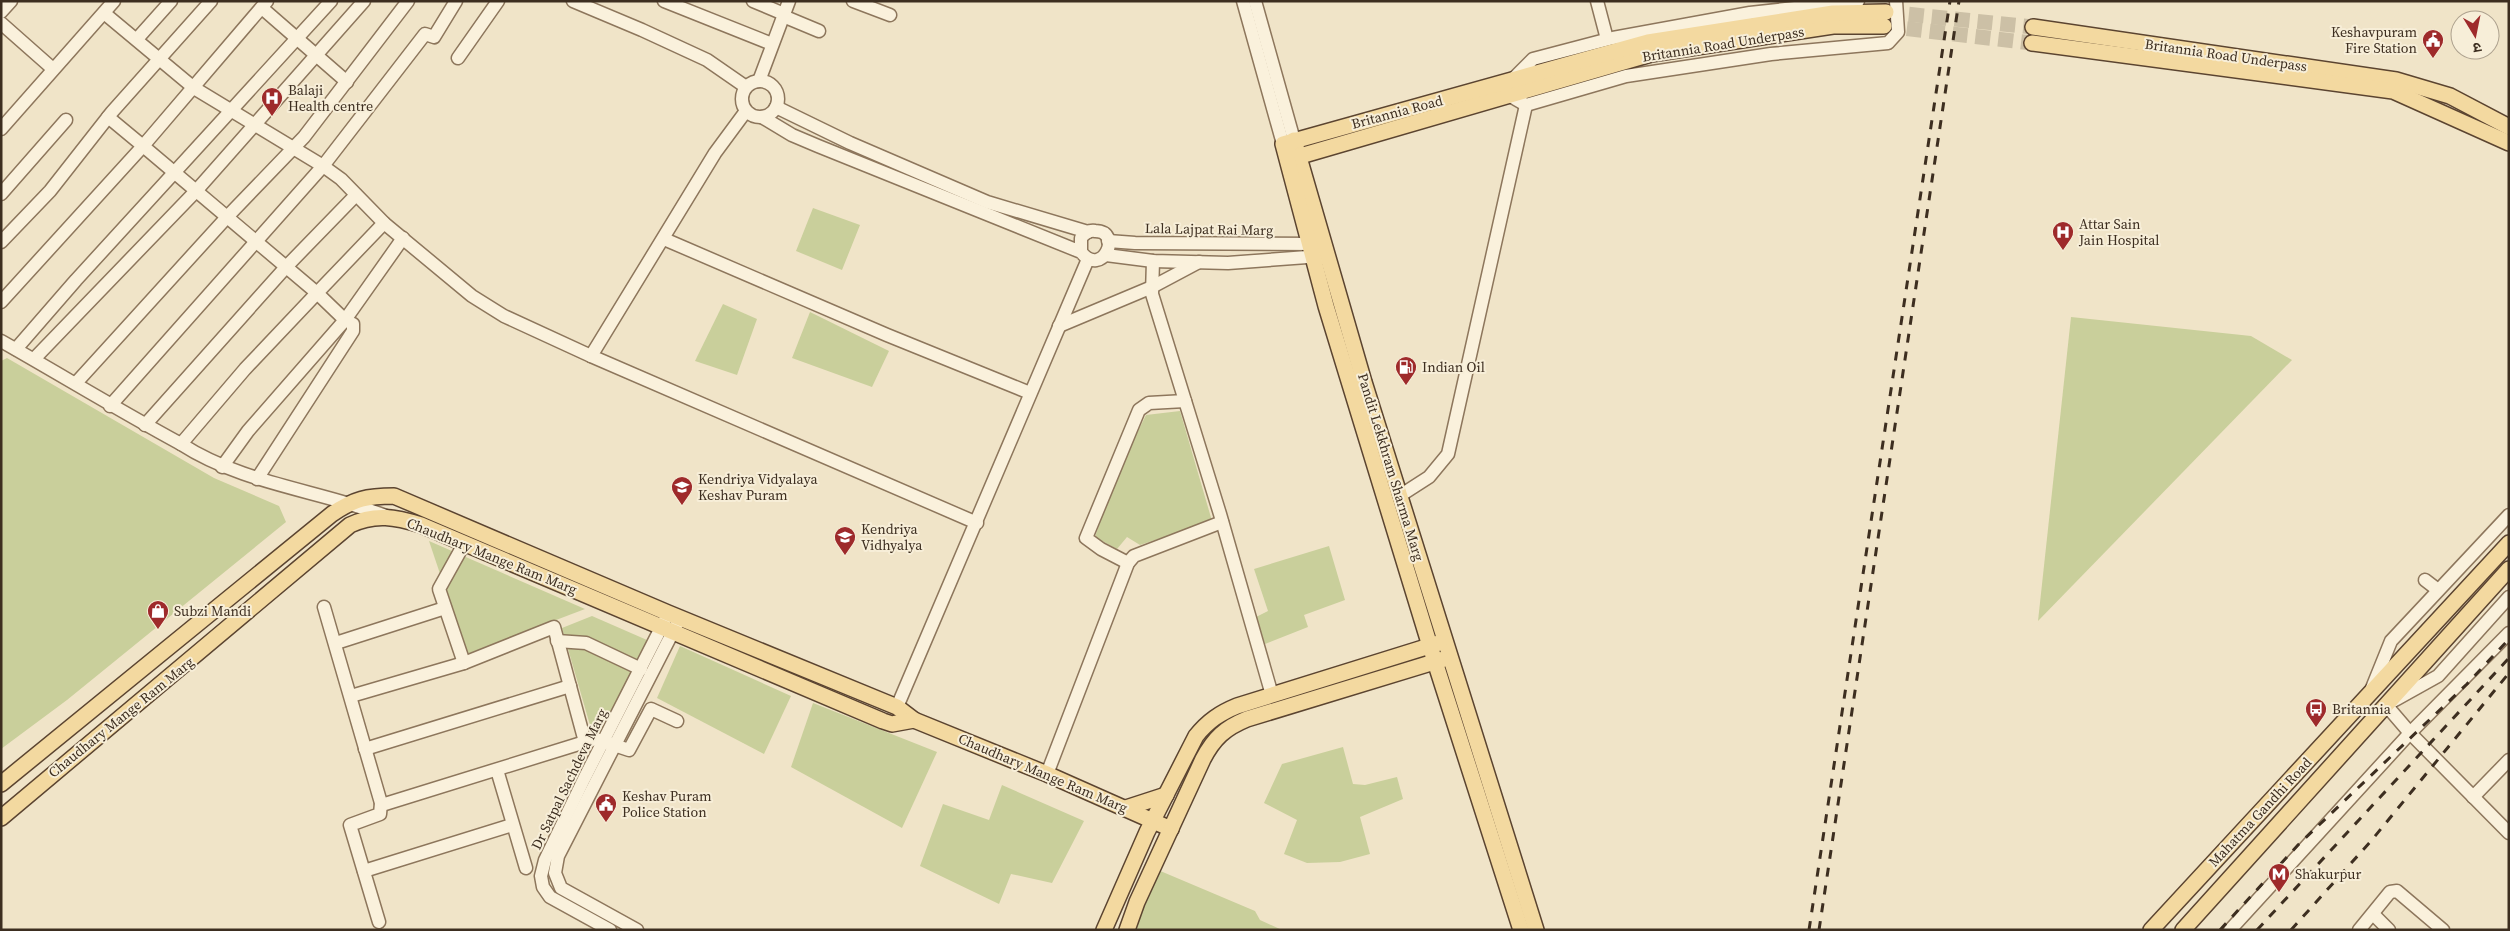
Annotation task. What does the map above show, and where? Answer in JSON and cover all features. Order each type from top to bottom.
[{"type":"main road","name":"Britannia Road Underpass","points":[[1512,80],[1648,42],[1832,13],[1889,13]]},
{"type":"main road","name":"Britannia Road Underpass","points":[[1507,94],[1651,54],[1833,26],[1889,13]]},
{"type":"main road","name":"Britannia Road Underpass","points":[[2033,27],[2396,80],[2412,91]]},
{"type":"main road","name":"Britannia Road Underpass","points":[[2032,43],[2393,91],[2412,91]]},
{"type":"main road","name":"Britannia Road","points":[[1288,142],[1512,80]]},
{"type":"main road","points":[[2412,91],[2450,96],[2509,127]]},
{"type":"main road","points":[[2412,91],[2509,143]]},
{"type":"main road","name":"Britannia Road","points":[[1293,158],[1507,94]]},
{"type":"main road","name":"Pandit Lekkhram Sharma Marg","points":[[1288,142],[1317,250],[1437,644],[1450,658],[1536,930]]},
{"type":"main road","name":"Pandit Lekkhram Sharma Marg","points":[[1317,250],[1364,382],[1401,495],[1437,644],[1435,662],[1521,930]]},
{"type":"main road","name":"Chaudhary Mange Ram Marg","points":[[1,784],[324,521],[350,502],[370,496],[394,496],[892,724],[914,720]]},
{"type":"main road","name":"Chaudhary Mange Ram Marg","points":[[1,818],[350,525],[360,520],[386,516],[421,525],[464,544],[897,707],[914,720],[1047,774],[1172,829]]},
{"type":"main road","name":"Mahatma Gandhi Road","points":[[2151,930],[2509,543]]},
{"type":"main road","name":"Mahatma Gandhi Road","points":[[2183,930],[2509,569]]},
{"type":"main road","points":[[1104,930],[1153,820],[1196,736],[1207,723],[1222,712],[1437,644]]},
{"type":"main road","points":[[1127,930],[1137,902],[1203,759],[1214,740],[1228,727],[1246,719],[1450,658]]},
{"type":"main road","points":[[1126,808],[1166,795]]},
{"type":"street","points":[[1,12],[11,1]]},
{"type":"street","points":[[1,129],[114,1]]},
{"type":"street","points":[[137,39],[171,1]]},
{"type":"street","points":[[1,242],[50,191],[108,117],[211,1]]},
{"type":"street","points":[[16,349],[174,172],[331,1]]},
{"type":"street","points":[[34,359],[196,192],[364,1]]},
{"type":"street","points":[[76,383],[227,217],[294,148],[408,1]]},
{"type":"street","points":[[110,406],[323,166],[425,34],[434,37],[456,1]]},
{"type":"street","points":[[458,58],[498,1]]},
{"type":"street","points":[[573,1],[707,60],[746,87]]},
{"type":"street","points":[[664,1],[772,44]]},
{"type":"street","points":[[753,1],[819,31]]},
{"type":"street","points":[[759,81],[769,60],[772,44],[789,1]]},
{"type":"street","points":[[853,1],[890,15]]},
{"type":"street","points":[[1243,1],[1288,142]]},
{"type":"street","name":"Pandit Lekkhram Sharma Marg","points":[[1255,1],[1288,142]]},
{"type":"street","points":[[1598,1],[1607,39]]},
{"type":"street","points":[[1512,80],[1533,59],[1607,39],[1750,7],[1858,1]]},
{"type":"street","points":[[1,302],[143,146],[264,5],[297,38],[347,82]]},
{"type":"street","points":[[104,13],[194,88],[323,166],[384,223],[472,296],[504,316],[591,356],[977,523]]},
{"type":"street","points":[[1507,94],[1526,104],[1626,76],[1771,54],[1888,43],[1898,32],[1889,13]]},
{"type":"street","points":[[1,23],[54,69]]},
{"type":"street","points":[[759,81],[766,82],[776,89],[778,101],[776,107],[767,116],[762,117],[756,117],[746,111],[742,100],[746,87],[759,81]]},
{"type":"street","points":[[1401,495],[1428,477],[1448,454],[1526,104]]},
{"type":"street","points":[[776,107],[850,143],[988,202],[1088,232],[1098,231],[1108,240],[1109,246],[1106,255]]},
{"type":"street","points":[[591,356],[664,239],[715,152],[746,111]]},
{"type":"street","points":[[108,117],[352,324],[353,331],[257,479]]},
{"type":"street","points":[[762,117],[792,135],[1097,260],[1106,255],[1152,261],[1228,263],[1317,250]]},
{"type":"street","points":[[1,194],[66,120]]},
{"type":"street","points":[[145,425],[286,267],[356,195]]},
{"type":"street","points":[[181,444],[245,369],[384,223]]},
{"type":"street","points":[[897,707],[977,523],[1059,326],[1085,255],[1080,243],[1088,232]]},
{"type":"street","points":[[222,467],[248,431],[345,320],[403,238]]},
{"type":"street","points":[[664,239],[887,335],[1030,393]]},
{"type":"street","name":"Lala Lajpat Rai Marg","points":[[1108,240],[1135,243],[1317,250]]},
{"type":"street","points":[[1152,261],[1152,294],[1222,522],[1272,695]]},
{"type":"street","points":[[1059,326],[1152,287],[1199,262]]},
{"type":"street","points":[[1,341],[206,460],[257,479],[350,502],[386,516]]},
{"type":"street","points":[[1128,563],[1101,549],[1086,538],[1139,410],[1149,403],[1185,401]]},
{"type":"street","points":[[2369,695],[2391,641],[2509,515]]},
{"type":"street","points":[[1047,774],[1128,563],[1134,556],[1222,522]]},
{"type":"street","points":[[464,544],[439,589],[464,663]]},
{"type":"street","points":[[2425,580],[2438,590]]},
{"type":"street","points":[[2509,597],[2438,676],[2386,705],[2410,733],[2509,834]]},
{"type":"street","points":[[324,606],[381,803],[380,814],[350,825],[379,922]]},
{"type":"street","points":[[336,643],[445,608]]},
{"type":"street","points":[[637,930],[560,888],[554,873],[558,856],[609,743],[671,622]]},
{"type":"street","name":"Dr Satpal Sachdeva Marg","points":[[610,930],[550,897],[543,887],[540,876],[545,860],[609,743],[641,669],[671,622]]},
{"type":"street","points":[[351,696],[464,663],[554,628],[585,742]]},
{"type":"street","points":[[2230,930],[2410,733],[2509,633]]},
{"type":"street","points":[[557,640],[586,643],[641,669]]},
{"type":"street","points":[[365,749],[570,686]]},
{"type":"street","points":[[381,803],[385,804],[596,739],[628,750],[651,709],[677,721]]},
{"type":"street","points":[[2473,797],[2508,763]]},
{"type":"street","points":[[497,770],[526,868]]},
{"type":"street","points":[[364,871],[512,825]]},
{"type":"street","points":[[2359,930],[2390,892],[2397,891],[2443,930]]},
{"type":"street","points":[[2373,914],[2389,930]]},
{"type":"green space","points":[[813,208],[860,225],[842,270],[796,251]]},
{"type":"green space","points":[[723,304],[757,319],[737,375],[695,361]]},
{"type":"green space","points":[[810,312],[889,351],[872,387],[792,358]]},
{"type":"green space","points":[[2071,317],[2251,336],[2292,360],[2038,621]]},
{"type":"green space","points":[[7,358],[214,478],[279,506],[286,522],[67,700],[1,749],[1,361]]},
{"type":"green space","points":[[1180,411],[1212,521],[1140,545],[1127,537],[1117,549],[1095,537],[1117,473],[1146,415]]},
{"type":"green space","points":[[429,541],[585,609],[467,654]]},
{"type":"green space","points":[[1329,546],[1345,600],[1304,615],[1308,627],[1265,644],[1256,617],[1268,611],[1254,569]]},
{"type":"green space","points":[[592,616],[647,640],[596,746],[562,628]]},
{"type":"green space","points":[[680,646],[791,696],[764,754],[657,698]]},
{"type":"green space","points":[[813,703],[937,752],[902,828],[791,767]]},
{"type":"green space","points":[[1343,747],[1353,784],[1365,785],[1397,777],[1403,799],[1360,817],[1370,854],[1340,862],[1307,863],[1284,854],[1297,820],[1264,803],[1282,764]]},
{"type":"green space","points":[[1002,785],[1084,821],[1052,883],[1011,874],[999,904],[920,866],[943,804],[989,820]]},
{"type":"green space","points":[[1158,870],[1255,911],[1260,920],[1282,930],[1135,930]]},
{"type":"tunnel","points":[[1886,12],[2033,27]]},
{"type":"tunnel","points":[[1884,26],[2032,43]]},
{"type":"railway","points":[[1809,930],[1950,1]]},
{"type":"railway","points":[[1819,930],[1959,1]]},
{"type":"railway","points":[[2220,930],[2298,845],[2467,684],[2509,639]]},
{"type":"railway","points":[[2257,930],[2509,658]]},
{"type":"railway","points":[[2291,930],[2371,841],[2509,673]]},
{"type":"place","name":"Keshavpuram Fire Station","points":[[2433,59]]},
{"type":"place","name":"Balaji Health centre","points":[[272,117]]},
{"type":"place","name":"Attar Sain Jain Hospital","points":[[2063,251]]},
{"type":"place","name":"Indian Oil","points":[[1406,386]]},
{"type":"place","name":"Kendriya Vidyalaya Keshav Puram","points":[[682,506]]},
{"type":"place","name":"Kendriya Vidhyalya","points":[[845,556]]},
{"type":"place","name":"Subzi Mandi","points":[[158,630]]},
{"type":"place","name":"Britannia","points":[[2316,728]]},
{"type":"place","name":"Keshav Puram Police Station","points":[[606,823]]},
{"type":"place","name":"Shakurpur","points":[[2279,893]]}]
